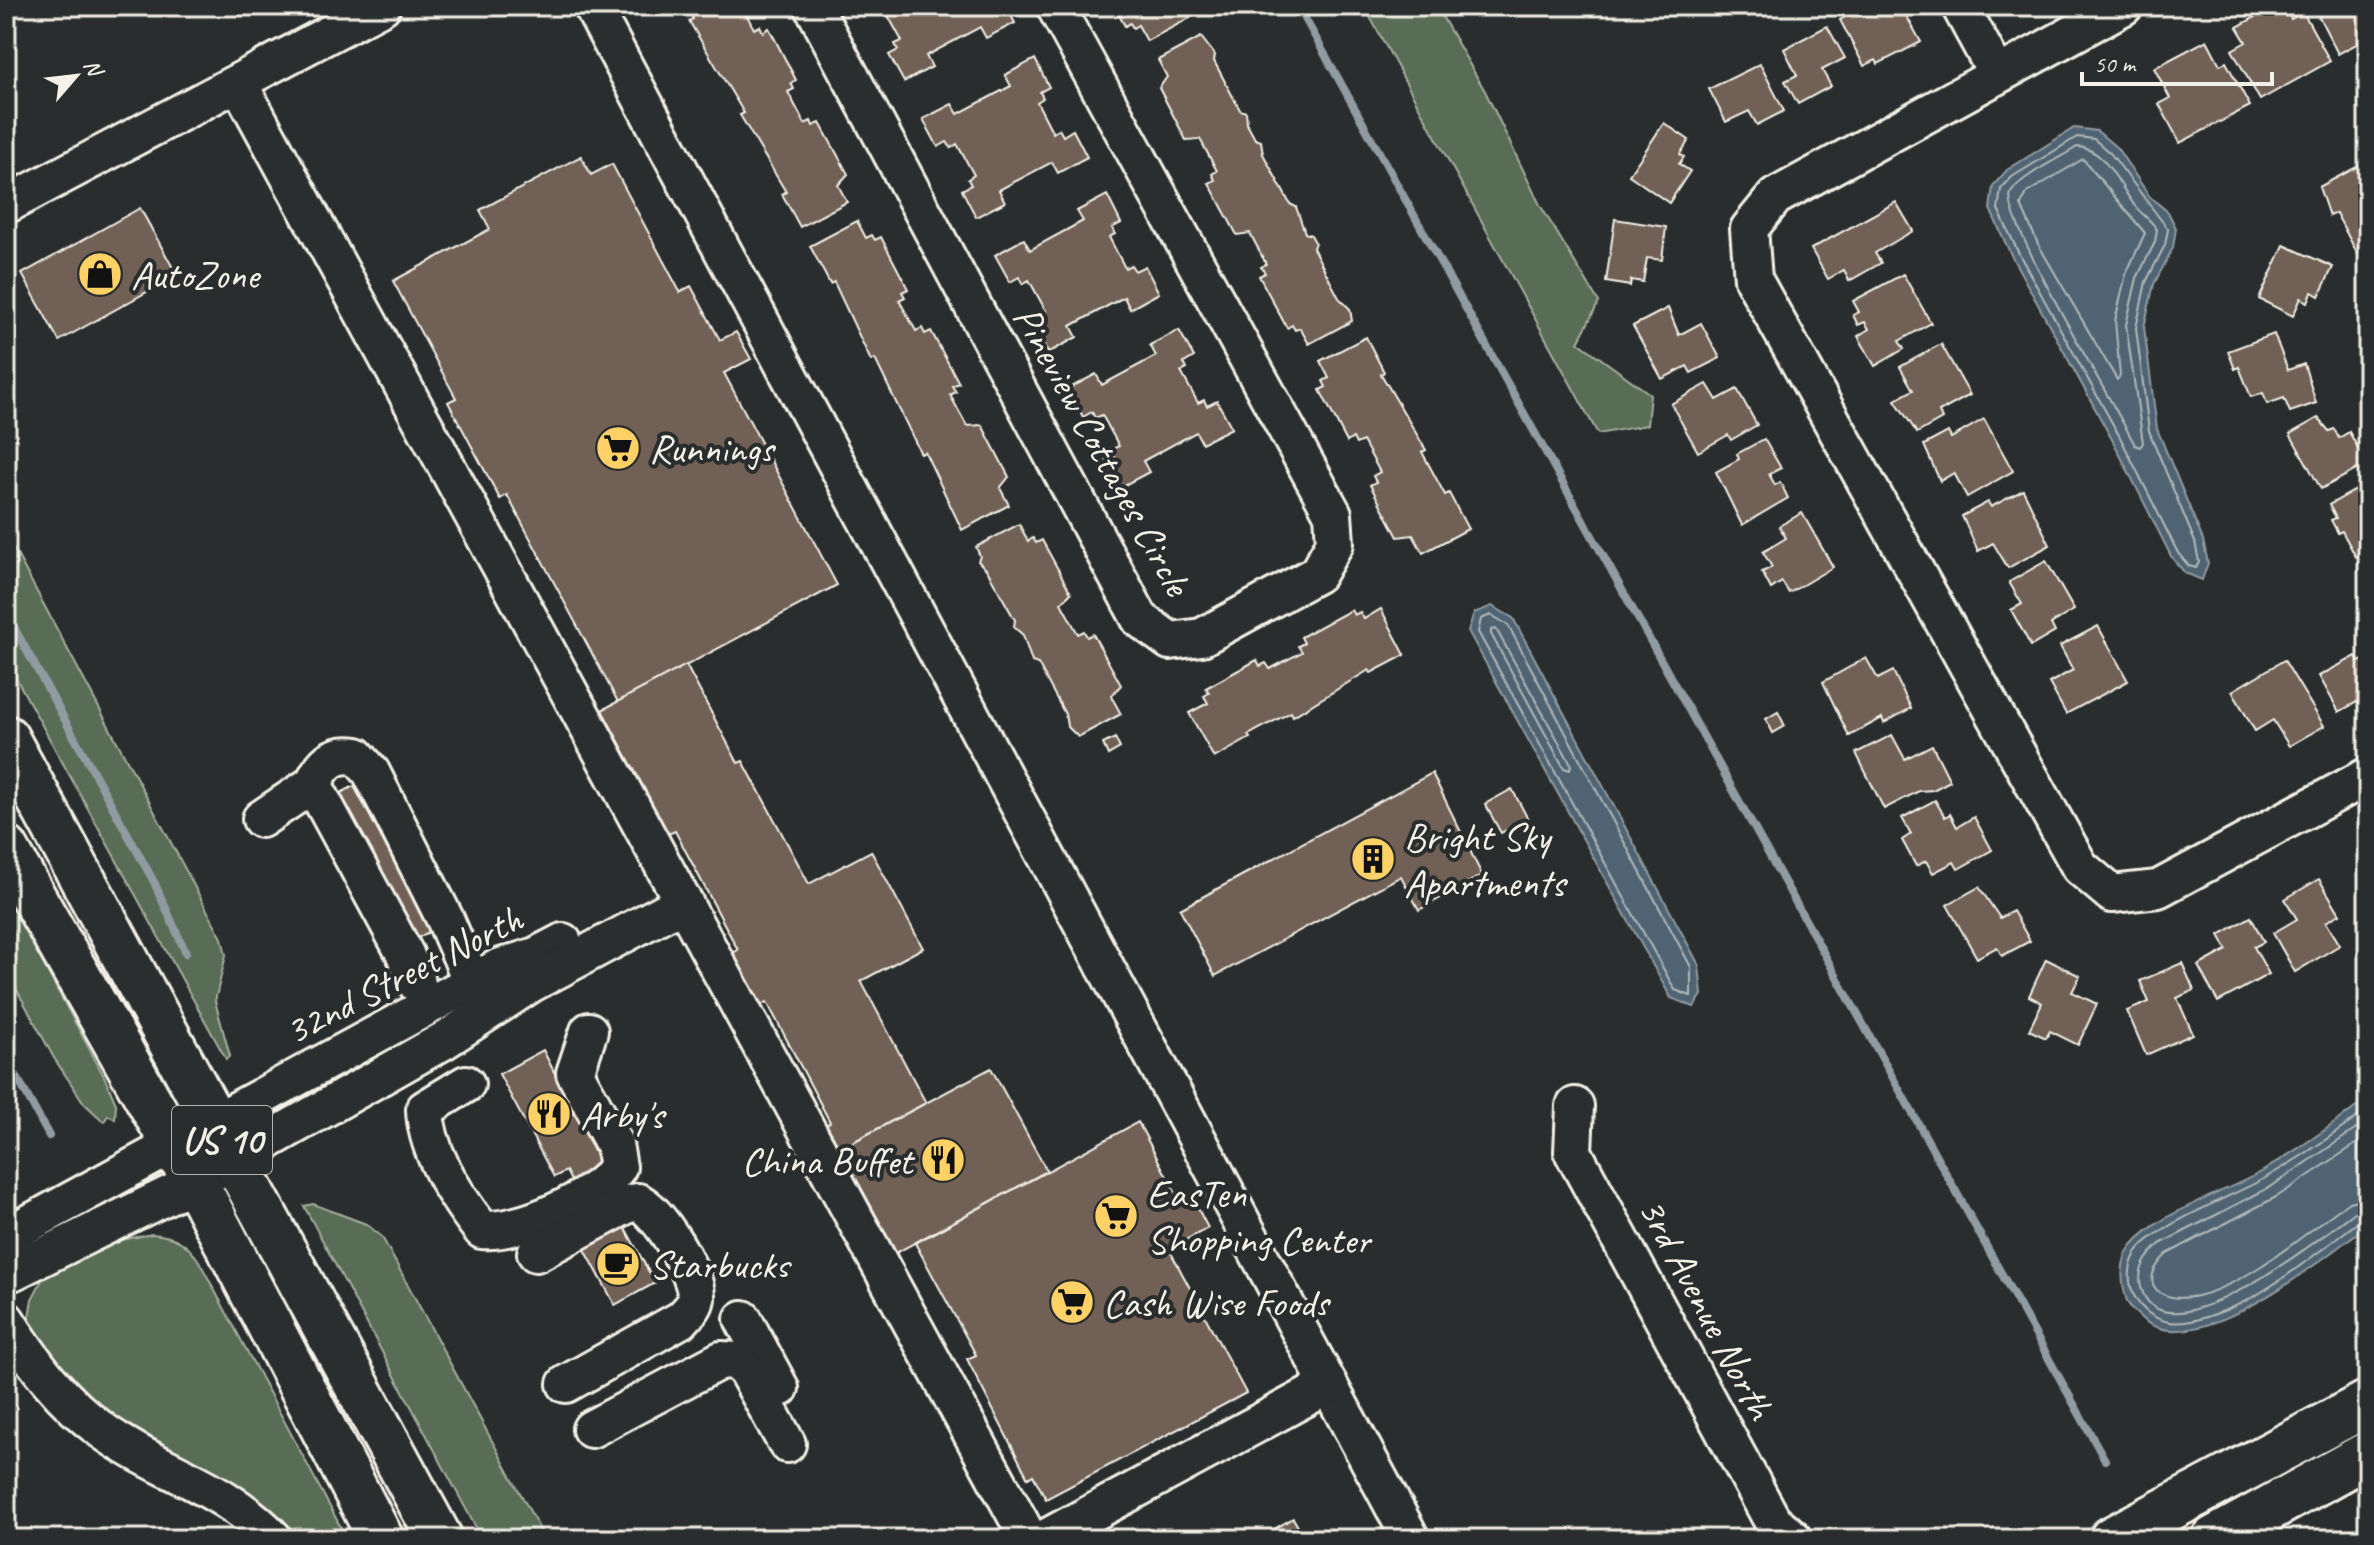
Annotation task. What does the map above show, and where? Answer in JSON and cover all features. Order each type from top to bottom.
[{"type":"main road","name":"US 10","points":[[6,738],[440,1539]]},
{"type":"main road","name":"US 10","points":[[6,849],[195,1182],[381,1539]]},
{"type":"main road","points":[[2112,1539],[2368,1403]]},
{"type":"main road","points":[[2214,1539],[2368,1454]]},
{"type":"street","points":[[6,205],[382,6]]},
{"type":"street","points":[[592,6],[1411,1539]]},
{"type":"street","name":"Pineview Cottages Circle","points":[[813,6],[1140,619],[1170,641],[1202,637],[1317,574],[1335,543],[1333,514],[1055,6]]},
{"type":"street","points":[[1960,6],[1997,74]]},
{"type":"street","points":[[2124,6],[1775,197],[1749,229],[1753,279],[2080,867],[2112,894],[2158,889],[2368,776]]},
{"type":"street","points":[[239,84],[1029,1539]]},
{"type":"street","points":[[261,819],[313,784],[320,768],[332,757],[344,754],[357,756],[371,772],[445,919],[479,998]]},
{"type":"street","points":[[313,784],[405,954],[417,984]]},
{"type":"street","name":"32nd Street North","points":[[6,1236],[213,1123],[479,998],[532,983],[679,892]]},
{"type":"street","name":"32nd Street North","points":[[6,1271],[12,1272],[195,1182],[479,998]]},
{"type":"street","points":[[466,1084],[425,1109],[426,1131],[464,1208],[482,1230],[498,1231],[532,1222],[609,1180],[618,1167],[614,1144],[575,1073],[589,1031]]},
{"type":"street","name":"3rd Avenue North","points":[[1575,1106],[1573,1152],[1772,1520],[1794,1539]]},
{"type":"street","points":[[536,1253],[628,1204],[638,1202],[657,1215],[691,1275],[696,1295],[693,1307],[682,1319],[566,1384]]},
{"type":"street","points":[[591,1429],[708,1364],[736,1361],[746,1370],[796,1440],[743,1319]]},
{"type":"street","points":[[6,1320],[46,1378],[72,1406],[133,1450],[231,1501],[274,1539]]},
{"type":"street","points":[[1044,1539],[1329,1385]]},
{"type":"green space","points":[[1364,6],[1436,6],[1485,91],[1540,205],[1599,302],[1578,342],[1650,394],[1647,425],[1598,434]]},
{"type":"green space","points":[[6,534],[222,938],[226,955],[215,1001],[230,1056],[226,1059],[6,660]]},
{"type":"green space","points":[[6,895],[104,1076],[116,1104],[115,1119],[108,1115],[104,1122],[84,1103],[54,1058],[6,970]]},
{"type":"green space","points":[[313,1204],[366,1224],[382,1237],[545,1539],[482,1539],[304,1206]]},
{"type":"green space","points":[[152,1234],[179,1241],[199,1261],[347,1539],[298,1539],[254,1497],[225,1477],[125,1427],[78,1389],[34,1334],[29,1317],[32,1299],[43,1278],[111,1242]]},
{"type":"water","points":[[2074,128],[2097,131],[2117,148],[2150,197],[2168,212],[2176,228],[2173,248],[2154,284],[2144,327],[2157,429],[2203,540],[2208,563],[2202,580],[2185,573],[2172,558],[2114,443],[2012,257],[1990,209],[1993,186],[2007,170]]},
{"type":"water","points":[[1492,606],[1513,618],[1699,965],[1702,995],[1694,1007],[1671,998],[1468,631],[1474,613]]},
{"type":"water","points":[[2368,1098],[2368,1225],[2290,1282],[2224,1319],[2192,1329],[2163,1329],[2133,1310],[2124,1291],[2123,1264],[2131,1246],[2143,1234],[2175,1213],[2263,1171]]},
{"type":"building","points":[[686,6],[742,6],[754,29],[760,26],[763,32],[769,28],[796,80],[791,83],[794,89],[788,92],[805,124],[811,121],[813,126],[820,123],[848,174],[838,185],[847,202],[800,227],[782,194],[786,192],[740,115],[744,113],[689,21],[693,19]]},
{"type":"building","points":[[863,6],[1006,6],[1015,23],[986,38],[980,27],[926,56],[932,67],[904,82],[889,55],[898,50],[895,44],[902,41],[885,10],[879,13],[875,7],[866,12]]},
{"type":"building","points":[[1114,6],[1188,6],[1190,18],[1147,41],[1138,25],[1133,28],[1130,23],[1125,26]]},
{"type":"building","points":[[1853,6],[1901,6],[1921,42],[1878,64],[1876,60],[1864,66],[1840,20],[1856,11]]},
{"type":"building","points":[[2275,6],[2284,6],[2291,19],[2303,12],[2330,61],[2260,100],[2232,50],[2246,42],[2237,27]]},
{"type":"building","points":[[2368,6],[2368,38],[2338,54],[2314,7]]},
{"type":"building","points":[[1827,26],[1845,58],[1822,70],[1831,86],[1798,104],[1785,81],[1797,75],[1784,49]]},
{"type":"building","points":[[1201,37],[1215,55],[1214,61],[1240,110],[1246,112],[1247,124],[1255,139],[1261,141],[1263,154],[1290,204],[1296,207],[1305,233],[1311,235],[1315,242],[1313,248],[1339,298],[1350,309],[1352,321],[1309,344],[1300,328],[1295,330],[1292,325],[1287,328],[1259,276],[1265,273],[1261,267],[1266,264],[1250,233],[1237,235],[1209,183],[1215,180],[1212,174],[1217,171],[1200,139],[1186,140],[1159,88],[1167,77],[1158,60]]},
{"type":"building","points":[[2207,40],[2220,65],[2226,62],[2250,106],[2180,143],[2159,104],[2170,98],[2154,68]]},
{"type":"building","points":[[1035,59],[1049,87],[1040,92],[1043,98],[1037,102],[1053,133],[1059,129],[1063,136],[1073,130],[1087,157],[1058,173],[1052,162],[999,190],[1005,202],[976,217],[962,190],[971,185],[968,179],[974,175],[957,144],[951,148],[947,142],[938,147],[923,119],[952,104],[958,114],[1011,86],[1005,75]]},
{"type":"building","points":[[1760,64],[1784,111],[1757,125],[1749,111],[1726,122],[1709,89]]},
{"type":"building","points":[[1664,123],[1689,140],[1680,154],[1684,157],[1679,164],[1690,171],[1669,203],[1629,175]]},
{"type":"building","name":"Runnings","points":[[581,156],[591,175],[612,164],[680,292],[691,286],[720,340],[736,332],[751,359],[724,373],[837,585],[618,702],[507,495],[500,499],[448,402],[456,398],[393,281],[490,229],[480,210]]},
{"type":"building","points":[[2368,161],[2368,247],[2357,253],[2336,213],[2329,216],[2319,187]]},
{"type":"building","points":[[1107,195],[1121,223],[1112,228],[1115,234],[1109,237],[1125,268],[1131,265],[1135,271],[1145,266],[1159,293],[1130,309],[1124,297],[1071,326],[1077,337],[1048,353],[1034,325],[1043,321],[1040,314],[1046,311],[1029,280],[1023,284],[1019,277],[1010,282],[995,255],[1024,239],[1030,250],[1083,221],[1077,211]]},
{"type":"building","points":[[1896,202],[1913,231],[1875,253],[1881,263],[1849,281],[1844,270],[1828,279],[1811,249]]},
{"type":"building","name":"AutoZone","points":[[140,208],[177,275],[59,341],[22,274]]},
{"type":"building","points":[[1615,219],[1666,227],[1662,260],[1647,258],[1643,282],[1631,280],[1630,286],[1606,282]]},
{"type":"building","points":[[857,221],[866,238],[872,235],[875,240],[881,237],[908,289],[902,292],[905,297],[899,300],[916,331],[922,328],[925,334],[931,331],[959,383],[952,386],[956,392],[950,395],[967,426],[982,425],[1009,477],[1000,488],[1009,505],[962,530],[925,452],[921,454],[875,359],[871,361],[834,282],[830,284],[810,246]]},
{"type":"building","points":[[2284,245],[2333,267],[2319,296],[2312,292],[2308,302],[2301,298],[2293,316],[2259,299]]},
{"type":"building","points":[[1903,274],[1931,323],[1899,341],[1904,349],[1875,366],[1858,336],[1869,329],[1865,322],[1858,325],[1853,315],[1859,312],[1853,301]]},
{"type":"building","points":[[1668,308],[1679,335],[1701,323],[1720,358],[1691,373],[1687,366],[1662,379],[1633,326]]},
{"type":"building","points":[[1179,330],[1194,357],[1184,363],[1187,369],[1181,372],[1198,403],[1204,400],[1207,406],[1217,401],[1232,428],[1202,443],[1196,432],[1143,461],[1149,472],[1121,487],[1106,460],[1115,456],[1112,449],[1119,446],[1102,415],[1095,418],[1092,412],[1083,417],[1068,389],[1096,374],[1102,385],[1156,356],[1150,345]]},
{"type":"building","points":[[2274,334],[2288,370],[2304,364],[2316,403],[2290,412],[2284,398],[2267,404],[2263,393],[2251,397],[2239,367],[2235,369],[2228,351]]},
{"type":"building","points":[[1366,337],[1384,372],[1381,374],[1426,450],[1422,452],[1468,529],[1423,553],[1413,535],[1398,537],[1370,485],[1376,482],[1373,476],[1380,472],[1363,441],[1356,444],[1353,438],[1347,442],[1320,390],[1326,387],[1323,381],[1329,378],[1320,361]]},
{"type":"building","points":[[1941,344],[1970,395],[1939,412],[1942,419],[1917,433],[1895,400],[1913,390],[1900,367]]},
{"type":"building","points":[[1707,384],[1717,400],[1737,389],[1757,425],[1731,440],[1728,435],[1698,452],[1671,404]]},
{"type":"building","points":[[2318,418],[2329,431],[2334,429],[2339,438],[2349,432],[2367,464],[2321,489],[2290,434]]},
{"type":"building","points":[[1984,419],[2013,471],[1967,497],[1954,473],[1940,481],[1924,445],[1948,432],[1951,438]]},
{"type":"building","points":[[1764,439],[1781,468],[1769,474],[1775,485],[1780,482],[1788,498],[1742,525],[1716,472],[1739,459],[1737,454]]},
{"type":"building","points":[[2361,487],[2368,499],[2368,551],[2356,557],[2342,531],[2338,533],[2331,520],[2336,518],[2329,505]]},
{"type":"building","points":[[2023,490],[2050,545],[2008,568],[1993,543],[1978,551],[1962,516],[1988,502],[1991,507]]},
{"type":"building","points":[[1802,513],[1833,567],[1789,593],[1782,582],[1771,589],[1762,572],[1772,567],[1763,552],[1786,538],[1779,526]]},
{"type":"building","points":[[1019,524],[1028,541],[1033,538],[1036,543],[1042,540],[1071,593],[1061,603],[1078,634],[1084,631],[1087,637],[1093,634],[1121,685],[1111,696],[1121,714],[1078,737],[1067,726],[1065,714],[1038,664],[1032,662],[1023,635],[1014,627],[1015,620],[987,570],[978,561],[980,556],[976,547]]},
{"type":"building","points":[[2046,561],[2074,610],[2051,624],[2055,632],[2031,646],[2011,610],[2022,604],[2009,582]]},
{"type":"building","points":[[1381,609],[1405,655],[1371,673],[1369,670],[1293,716],[1291,712],[1248,735],[1250,738],[1214,758],[1189,713],[1208,703],[1204,696],[1209,693],[1206,688],[1257,660],[1260,666],[1266,663],[1270,669],[1302,652],[1298,646],[1304,643],[1301,637],[1351,610],[1354,615],[1360,612],[1364,619]]},
{"type":"building","points":[[2098,626],[2128,681],[2066,714],[2049,683],[2073,670],[2060,646]]},
{"type":"building","points":[[2356,656],[2359,662],[2368,657],[2368,696],[2339,712],[2319,676]]},
{"type":"building","points":[[1866,658],[1878,679],[1893,671],[1911,708],[1884,723],[1882,718],[1849,736],[1823,682]]},
{"type":"building","points":[[2284,660],[2324,726],[2289,746],[2273,720],[2255,731],[2232,691]]},
{"type":"building","points":[[686,665],[738,763],[743,761],[809,884],[871,851],[923,948],[861,981],[926,1103],[840,1149],[826,1125],[830,1122],[767,1002],[761,1005],[733,953],[738,950],[675,831],[668,834],[602,710]]},
{"type":"building","points":[[1778,712],[1785,726],[1773,733],[1766,719]]},
{"type":"building","points":[[1892,735],[1905,759],[1932,745],[1950,781],[1933,790],[1919,791],[1884,809],[1856,753]]},
{"type":"building","points":[[1115,738],[1120,748],[1108,755],[1103,744]]},
{"type":"building","name":"Bright Sky Apartments","points":[[1432,773],[1482,875],[1419,910],[1401,876],[1215,976],[1180,909]]},
{"type":"building","points":[[354,786],[431,931],[392,951],[314,807]]},
{"type":"building","points":[[1512,789],[1528,819],[1501,833],[1485,804]]},
{"type":"building","points":[[1935,800],[1945,817],[1950,814],[1957,827],[1974,817],[1992,850],[1958,869],[1954,862],[1933,873],[1926,861],[1916,866],[1902,840],[1911,834],[1902,818]]},
{"type":"building","points":[[2319,879],[2340,914],[2326,922],[2340,945],[2295,972],[2273,933],[2297,919],[2285,899]]},
{"type":"building","points":[[1979,887],[2000,918],[2013,911],[2030,941],[2002,956],[1997,947],[1977,958],[1947,905]]},
{"type":"building","points":[[2251,917],[2264,942],[2254,947],[2269,974],[2218,1002],[2198,966],[2227,950],[2219,935]]},
{"type":"building","points":[[2046,959],[2080,976],[2072,992],[2097,1004],[2078,1045],[2050,1031],[2046,1038],[2029,1030],[2042,1003],[2029,996]]},
{"type":"building","points":[[2182,963],[2194,990],[2177,998],[2193,1034],[2146,1055],[2127,1011],[2149,1002],[2140,981]]},
{"type":"building","name":"Arby's","points":[[543,1050],[602,1167],[572,1183],[566,1171],[554,1177],[499,1074]]},
{"type":"building","name":"China Buffet","points":[[991,1068],[1047,1171],[896,1253],[840,1149]]},
{"type":"building","name":"Cash Wise Foods","points":[[1138,1122],[1182,1205],[1193,1199],[1208,1228],[1169,1249],[1246,1393],[1046,1499],[1033,1475],[1028,1478],[967,1359],[976,1355],[915,1243]]},
{"type":"building","name":"Starbucks","points":[[623,1224],[655,1283],[615,1305],[582,1244]]},
{"type":"building","points":[[1293,1518],[1305,1539],[1257,1539]]},
{"type":"waterway","points":[[1298,6],[2105,1460]]},
{"type":"waterway","points":[[6,613],[154,882],[186,953]]},
{"type":"waterway","points":[[6,1057],[49,1136]]},
{"type":"place","name":"AutoZone","points":[[100,274]]},
{"type":"place","name":"Runnings","points":[[618,448]]},
{"type":"place","name":"Bright Sky Apartments","points":[[1373,859]]},
{"type":"place","name":"Arby's","points":[[549,1114]]},
{"type":"place","name":"China Buffet","points":[[943,1160]]},
{"type":"place","name":"EasTen Shopping Center","points":[[1116,1216]]},
{"type":"place","name":"Starbucks","points":[[618,1264]]},
{"type":"place","name":"Cash Wise Foods","points":[[1072,1302]]}]
